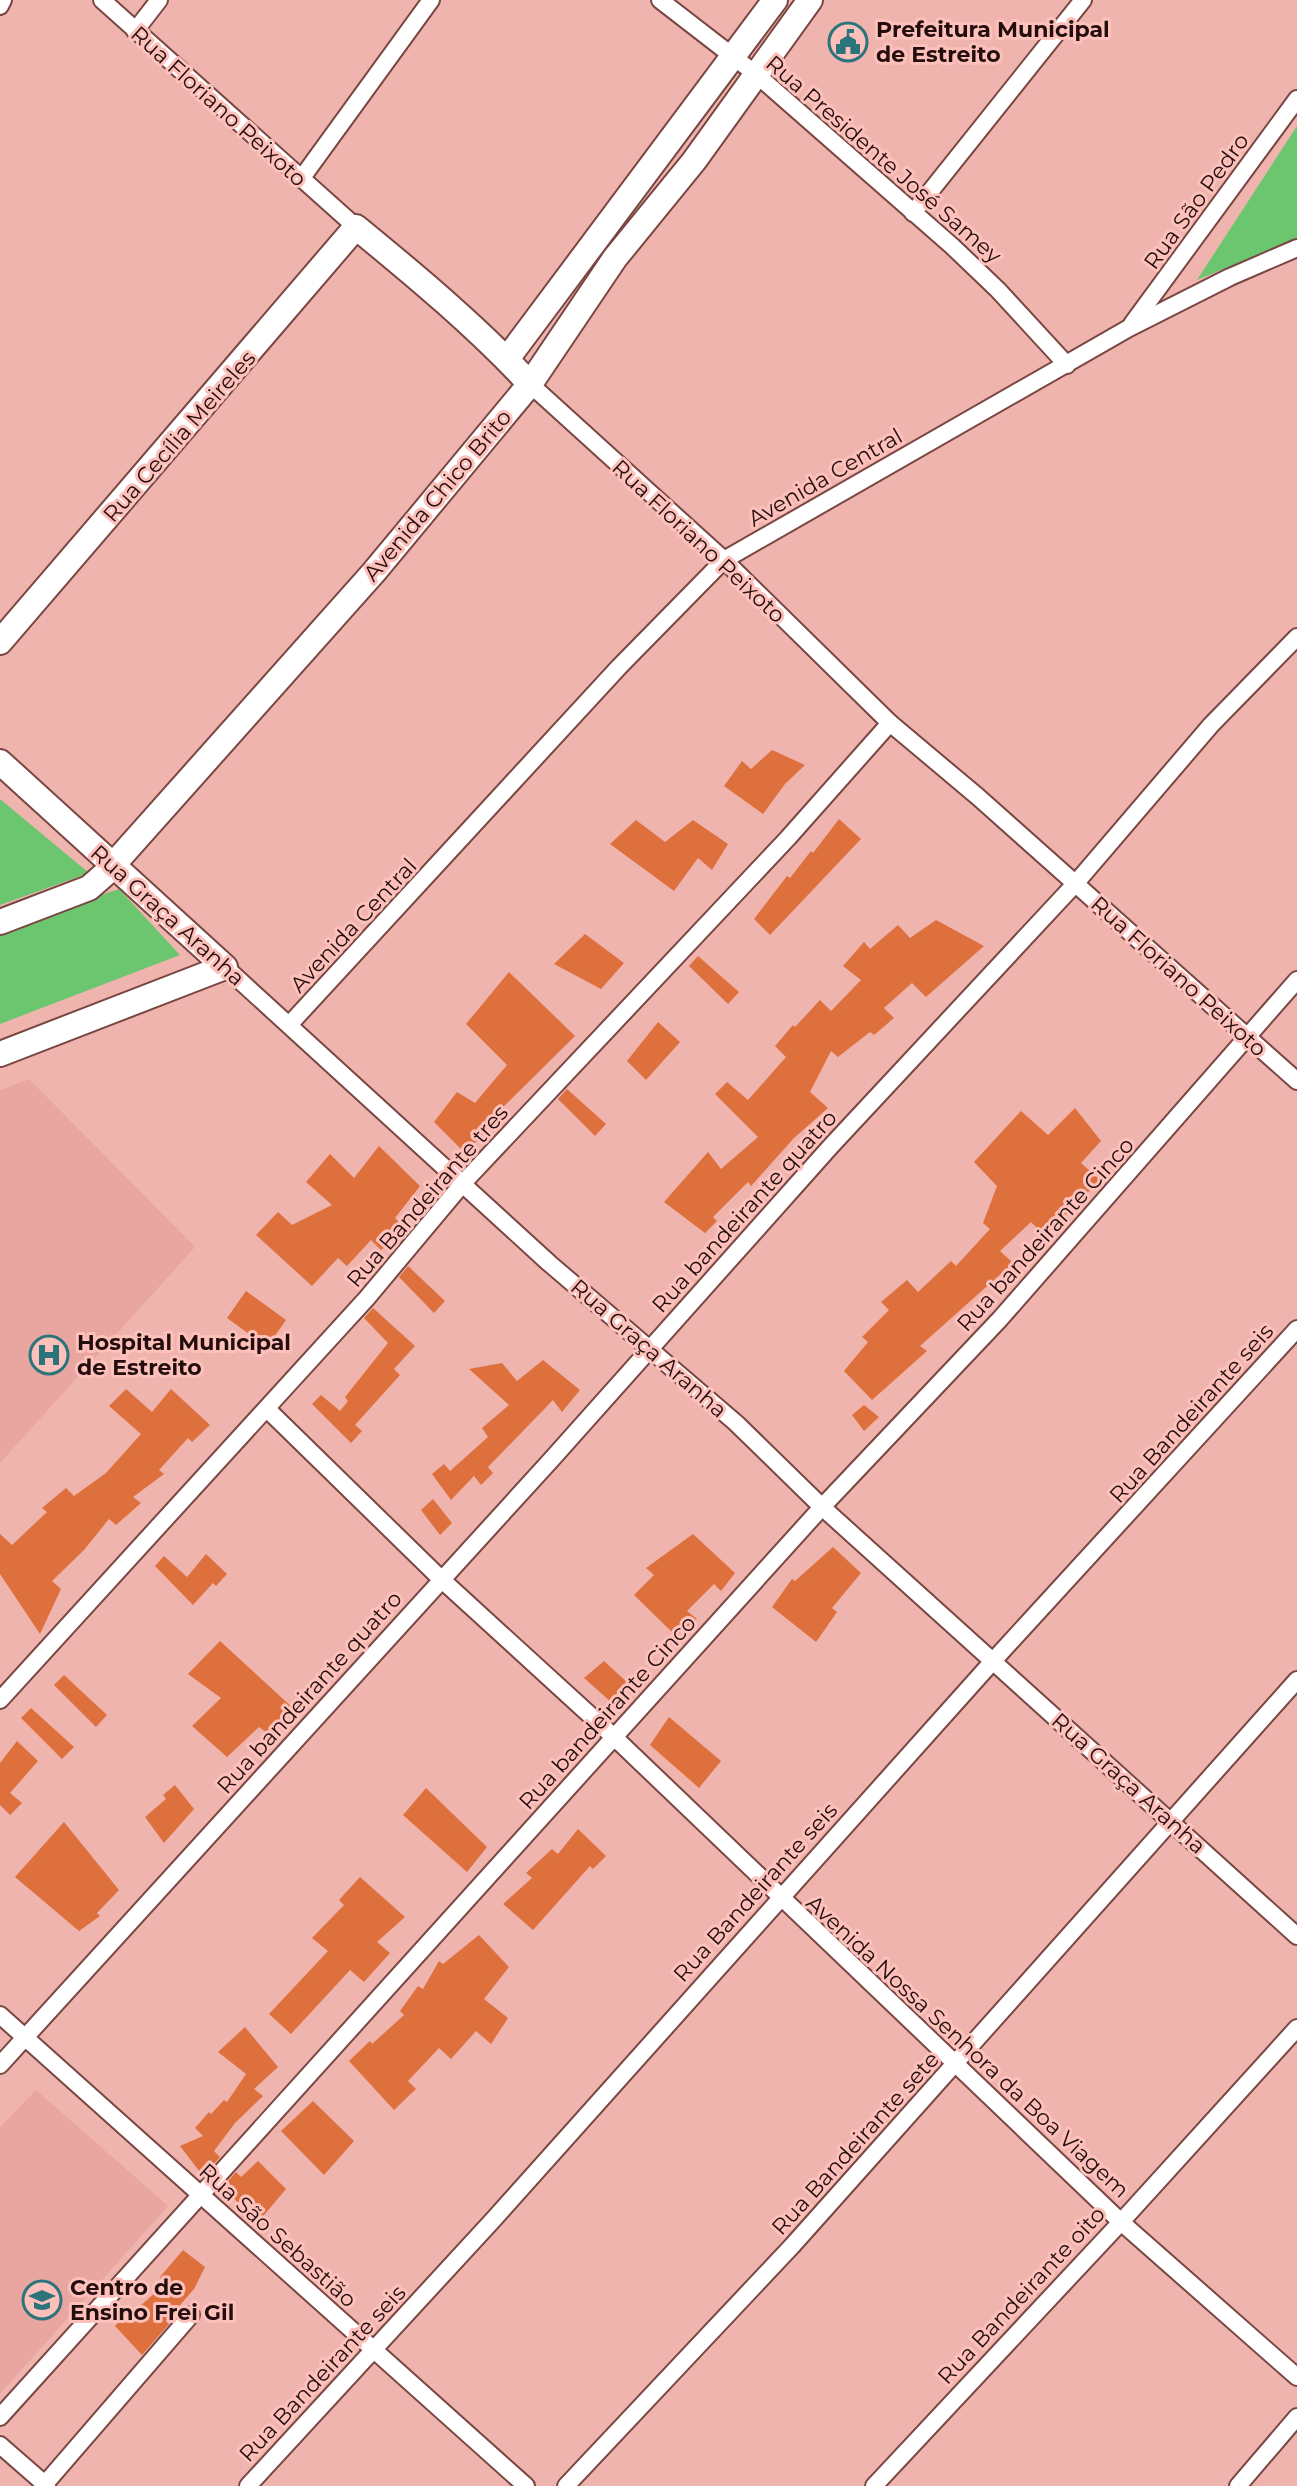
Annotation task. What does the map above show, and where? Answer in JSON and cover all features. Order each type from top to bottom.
[{"type":"main road","points":[[507,359],[775,0]]},
{"type":"main road","name":"Avenida Chico Brito","points":[[0,922],[89,888],[113,865],[374,572],[530,384],[615,258],[694,161],[810,0]]},
{"type":"main road","name":"Rua Floriano Peixoto","points":[[356,227],[422,281],[530,384]]},
{"type":"main road","name":"Rua Cecília Meireles","points":[[0,642],[356,227]]},
{"type":"main road","name":"Rua Graça Aranha","points":[[0,762],[225,967]]},
{"type":"main road","points":[[0,1054],[225,967]]},
{"type":"street","points":[[0,6],[3,0]]},
{"type":"street","name":"Rua Floriano Peixoto","points":[[102,0],[356,227]]},
{"type":"street","points":[[135,31],[159,0]]},
{"type":"street","points":[[301,179],[431,0]]},
{"type":"street","name":"Rua Presidente José Samey","points":[[660,0],[757,75],[913,213],[998,290],[1067,365]]},
{"type":"street","points":[[913,213],[1083,0]]},
{"type":"street","name":"Rua São Pedro","points":[[1129,328],[1297,99]]},
{"type":"street","name":"Avenida Central","points":[[289,1025],[619,667],[724,560],[1129,328],[1230,277],[1297,248]]},
{"type":"street","name":"Rua Floriano Peixoto","points":[[530,384],[724,560],[890,723],[1297,1081]]},
{"type":"street","name":"Rua bandeirante quatro","points":[[0,2065],[551,1460],[831,1146],[1075,884],[1211,725],[1297,637]]},
{"type":"street","name":"Rua Bandeirante tres","points":[[0,1700],[367,1298],[464,1182],[788,838],[890,723]]},
{"type":"street","name":"Rua Graça Aranha","points":[[225,967],[464,1182],[549,1263],[736,1423],[822,1507],[1297,1936]]},
{"type":"street","name":"Rua bandeirante Cinco","points":[[0,2417],[822,1507],[1000,1319],[1297,980]]},
{"type":"street","name":"Rua Bandeirante seis","points":[[248,2486],[1297,1329]]},
{"type":"street","name":"Avenida Nossa Senhora da Boa Viagem","points":[[267,1409],[441,1579],[614,1737],[1121,2222],[1297,2377]]},
{"type":"street","name":"Rua Bandeirante sete","points":[[566,2486],[792,2246],[1297,1680]]},
{"type":"street","name":"Rua São Sebastião","points":[[0,2015],[526,2486]]},
{"type":"street","name":"Rua Bandeirante oito","points":[[874,2486],[1297,2028]]},
{"type":"street","points":[[0,2445],[46,2485],[191,2315]]},
{"type":"street","points":[[1238,2486],[1297,2417]]},
{"type":"shaded area","name":"Hospital Municipal de Estreito","points":[[29,1079],[195,1247],[0,1463],[0,1090]]},
{"type":"shaded area","name":"Centro de Ensino Frei Gil","points":[[36,2090],[168,2206],[0,2394],[0,2127]]},
{"type":"green space","points":[[1297,126],[1297,239],[1197,280]]},
{"type":"green space","points":[[0,799],[89,873],[0,905]]},
{"type":"green space","points":[[119,889],[180,955],[0,1024],[0,929]]},
{"type":"building","points":[[772,750],[805,765],[785,784],[763,814],[724,786],[742,761],[751,769]]},
{"type":"building","points":[[839,819],[861,839],[770,935],[754,919],[787,876],[790,878],[811,851],[813,853]]},
{"type":"building","points":[[636,820],[665,842],[693,820],[728,844],[712,870],[698,858],[674,891],[610,844]]},
{"type":"building","points":[[936,920],[984,946],[926,997],[912,983],[884,1008],[894,1018],[874,1035],[870,1032],[838,1057],[831,1051],[810,1092],[828,1108],[794,1138],[751,1186],[748,1182],[713,1217],[717,1221],[705,1233],[664,1202],[708,1152],[721,1169],[758,1137],[715,1094],[727,1082],[748,1100],[786,1057],[775,1046],[793,1025],[795,1027],[820,1000],[831,1011],[861,980],[843,966],[864,942],[870,949],[898,925],[910,938]]},
{"type":"building","points":[[585,934],[624,963],[601,989],[554,964]]},
{"type":"building","points":[[698,956],[739,992],[728,1004],[689,966]]},
{"type":"building","points":[[509,972],[575,1036],[494,1116],[498,1119],[465,1153],[434,1122],[457,1092],[475,1103],[507,1065],[466,1024]]},
{"type":"building","points":[[658,1022],[680,1042],[646,1080],[627,1061]]},
{"type":"building","points":[[567,1089],[606,1124],[595,1136],[558,1099]]},
{"type":"building","points":[[1075,1108],[1101,1141],[1081,1163],[1100,1180],[1045,1236],[1031,1222],[1000,1251],[1013,1263],[920,1346],[927,1351],[872,1400],[844,1371],[868,1342],[862,1337],[889,1310],[881,1302],[907,1280],[918,1292],[951,1261],[956,1266],[990,1229],[983,1223],[997,1186],[974,1162],[1021,1111],[1048,1135]]},
{"type":"building","points":[[379,1146],[420,1186],[395,1218],[406,1230],[381,1250],[371,1240],[347,1266],[338,1258],[312,1286],[256,1235],[278,1212],[292,1225],[332,1205],[306,1182],[330,1154],[354,1178]]},
{"type":"building","points":[[408,1266],[445,1301],[434,1313],[399,1277]]},
{"type":"building","points":[[246,1291],[286,1320],[267,1347],[227,1318]]},
{"type":"building","points":[[373,1308],[415,1346],[394,1369],[400,1375],[355,1425],[362,1431],[351,1443],[312,1404],[321,1395],[340,1411],[348,1401],[345,1397],[388,1343],[364,1318]]},
{"type":"building","points":[[543,1360],[580,1390],[562,1412],[553,1400],[488,1467],[493,1473],[481,1485],[474,1476],[451,1500],[432,1474],[444,1464],[450,1471],[488,1437],[482,1428],[509,1405],[469,1369],[502,1363],[517,1381]]},
{"type":"building","points":[[126,1389],[152,1412],[171,1389],[210,1425],[192,1442],[188,1438],[159,1470],[164,1474],[133,1497],[141,1503],[116,1525],[109,1519],[84,1550],[52,1581],[61,1589],[40,1634],[0,1574],[0,1534],[12,1545],[47,1512],[42,1508],[66,1488],[74,1496],[106,1473],[141,1434],[109,1406]]},
{"type":"building","points":[[864,1405],[879,1417],[864,1431],[852,1415]]},
{"type":"building","points":[[433,1499],[452,1523],[440,1535],[421,1510]]},
{"type":"building","points":[[693,1534],[735,1573],[721,1591],[714,1584],[687,1611],[697,1619],[676,1636],[634,1595],[654,1575],[646,1568]]},
{"type":"building","points":[[833,1547],[861,1573],[832,1608],[837,1612],[816,1642],[772,1607],[792,1579],[795,1581]]},
{"type":"building","points":[[206,1554],[227,1574],[216,1586],[213,1583],[193,1605],[155,1566],[164,1556],[187,1577]]},
{"type":"building","points":[[220,1641],[294,1709],[267,1733],[259,1727],[227,1757],[192,1726],[221,1698],[188,1674]]},
{"type":"building","points":[[604,1661],[629,1684],[611,1702],[584,1678]]},
{"type":"building","points":[[64,1675],[107,1715],[96,1727],[54,1685]]},
{"type":"building","points":[[31,1708],[74,1747],[62,1759],[21,1718]]},
{"type":"building","points":[[669,1717],[721,1761],[699,1788],[650,1745]]},
{"type":"building","points":[[17,1741],[38,1761],[10,1793],[22,1803],[10,1815],[0,1805],[0,1763]]},
{"type":"building","points":[[175,1785],[194,1809],[164,1843],[145,1817],[166,1799],[163,1795]]},
{"type":"building","points":[[426,1788],[487,1847],[467,1872],[403,1815]]},
{"type":"building","points":[[64,1822],[119,1890],[97,1913],[100,1916],[79,1931],[15,1877]]},
{"type":"building","points":[[578,1829],[606,1856],[593,1869],[590,1866],[533,1930],[503,1904],[532,1878],[526,1873],[552,1849],[558,1854]]},
{"type":"building","points":[[360,1877],[405,1917],[377,1942],[390,1953],[364,1982],[350,1970],[291,2034],[269,2014],[328,1951],[312,1938],[344,1905],[339,1900]]},
{"type":"building","points":[[479,1935],[509,1967],[484,1999],[508,2018],[491,2044],[476,2031],[451,2059],[439,2048],[408,2081],[416,2089],[394,2110],[349,2061],[404,2015],[400,2011],[418,1986],[423,1989],[439,1961],[443,1964]]},
{"type":"building","points":[[245,2027],[278,2067],[254,2089],[263,2096],[235,2123],[214,2151],[220,2157],[203,2176],[180,2146],[203,2136],[195,2128],[209,2112],[211,2114],[224,2100],[227,2102],[246,2074],[218,2052]]},
{"type":"building","points":[[313,2101],[354,2141],[324,2175],[281,2131]]},
{"type":"building","points":[[258,2161],[286,2189],[259,2221],[222,2188],[236,2172],[241,2177]]},
{"type":"building","points":[[183,2250],[205,2267],[194,2289],[166,2321],[169,2324],[142,2355],[115,2326],[165,2284],[160,2277]]},
{"type":"place","name":"Prefeitura Municipal de Estreito","points":[[848,42]]},
{"type":"place","name":"Hospital Municipal de Estreito","points":[[49,1355]]},
{"type":"place","name":"Centro de Ensino Frei Gil","points":[[42,2300]]}]
